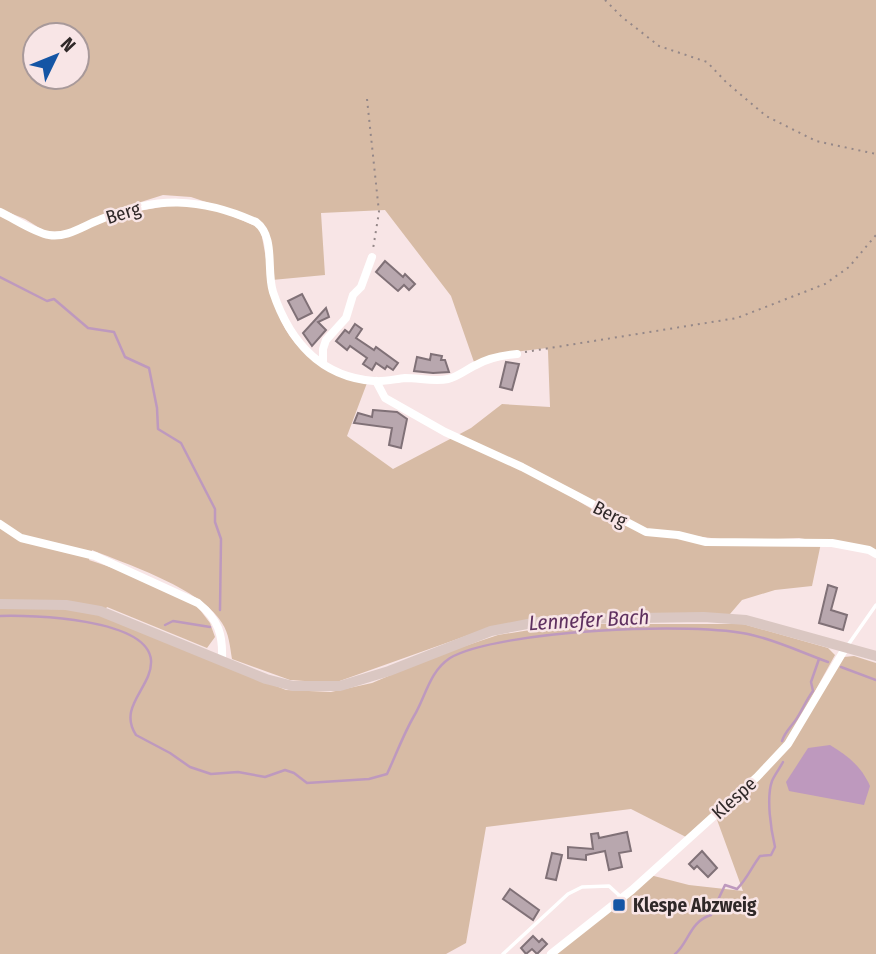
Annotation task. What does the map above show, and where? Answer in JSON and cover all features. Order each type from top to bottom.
[{"type":"main road","points":[[0,604],[66,604],[100,611],[265,679],[293,686],[340,686],[389,671],[491,631],[559,620],[661,617],[746,620],[876,656]]},
{"type":"street","name":"Berg","points":[[0,212],[46,235],[71,233],[131,210],[176,201],[195,202],[256,222],[264,233],[272,290],[293,335],[304,351],[352,377],[376,381],[414,378],[445,380],[479,363],[517,354]]},
{"type":"street","points":[[323,363],[326,340],[345,318],[352,295],[361,287],[372,257]]},
{"type":"street","name":"Berg","points":[[376,381],[385,398],[444,432],[522,467],[646,532],[678,535],[706,542],[832,543],[869,550],[876,554]]},
{"type":"street","points":[[0,524],[21,538],[95,556],[198,603],[208,611],[223,638],[222,660]]},
{"type":"street","name":"Klespe","points":[[551,954],[622,898],[757,778],[788,744],[846,647]]},
{"type":"lane","name":"Klespe","points":[[846,647],[876,605]]},
{"type":"lane","points":[[503,954],[568,894],[582,887],[609,886],[622,898]]},
{"type":"path","points":[[606,0],[622,17],[659,46],[707,62],[766,116],[816,141],[876,154]]},
{"type":"path","points":[[367,99],[379,212],[379,226],[372,257]]},
{"type":"path","points":[[517,354],[737,318],[825,284],[849,267],[876,235]]},
{"type":"shaded area","points":[[0,0],[876,0],[876,551],[799,538],[737,541],[651,531],[456,436],[502,404],[550,407],[548,351],[547,348],[505,353],[474,362],[451,296],[385,210],[321,213],[325,275],[272,280],[269,246],[251,217],[191,197],[163,195],[125,207],[69,231],[46,232],[25,219],[0,209]]},
{"type":"shaded area","points":[[184,203],[220,211],[260,228],[275,305],[282,322],[304,352],[322,365],[367,383],[347,436],[393,469],[452,438],[558,489],[607,517],[646,532],[721,542],[821,543],[812,586],[775,590],[742,600],[730,614],[566,614],[491,627],[334,683],[290,680],[232,659],[224,627],[198,599],[163,579],[92,550],[89,560],[134,575],[194,602],[210,623],[215,637],[207,648],[107,607],[101,616],[286,690],[331,692],[372,683],[438,655],[498,635],[568,624],[743,624],[828,648],[835,655],[788,740],[769,762],[686,837],[631,809],[486,827],[466,943],[446,954],[0,954],[0,216],[46,237],[133,212]]},
{"type":"shaded area","points":[[854,656],[876,663],[876,954],[551,954],[650,875],[689,885],[743,891],[716,817],[771,767],[844,657]]},
{"type":"shaded area","points":[[830,745],[853,762],[870,786],[864,805],[789,791],[786,782],[808,748]]},
{"type":"building","points":[[385,261],[415,284],[409,290],[404,285],[398,291],[376,272]]},
{"type":"building","points":[[302,294],[312,313],[298,320],[288,301]]},
{"type":"building","points":[[326,308],[329,317],[318,322],[326,330],[312,346],[303,333]]},
{"type":"building","points":[[355,324],[362,329],[356,338],[374,350],[376,347],[398,363],[393,370],[387,366],[385,369],[376,363],[372,370],[363,364],[367,358],[350,346],[347,350],[336,341],[345,330],[349,333]]},
{"type":"building","points":[[431,354],[442,356],[441,360],[445,360],[449,372],[414,371],[417,357],[430,360]]},
{"type":"building","points":[[506,362],[519,364],[512,390],[500,387]]},
{"type":"building","points":[[373,410],[397,412],[407,419],[401,448],[389,445],[392,428],[354,423],[358,413],[372,417]]},
{"type":"building","points":[[828,585],[837,588],[831,610],[847,615],[843,630],[819,623]]},
{"type":"building","points":[[627,832],[631,851],[619,853],[622,867],[609,870],[605,851],[586,855],[586,860],[568,858],[568,847],[593,849],[591,834],[598,833],[599,838]]},
{"type":"building","points":[[702,851],[717,868],[708,877],[697,866],[694,869],[689,864]]},
{"type":"building","points":[[552,853],[562,855],[556,880],[546,878]]},
{"type":"building","points":[[510,889],[539,910],[533,920],[503,899]]},
{"type":"building","points":[[533,936],[539,942],[542,939],[547,944],[537,954],[532,949],[526,954],[521,948]]},
{"type":"waterway","points":[[0,277],[47,301],[54,299],[88,328],[114,332],[125,357],[149,368],[158,429],[181,443],[215,509],[215,522],[221,539],[220,610]]},
{"type":"waterway","name":"Lennefer Bach","points":[[0,616],[60,618],[110,627],[130,635],[145,646],[151,660],[147,679],[131,715],[131,725],[136,735],[190,767],[211,774],[238,772],[265,777],[285,770],[307,783],[369,779],[387,774],[437,670],[450,658],[475,648],[552,635],[688,629],[752,635],[828,662]]},
{"type":"waterway","points":[[165,625],[173,621],[210,627]]},
{"type":"waterway","points":[[782,741],[813,691],[811,682],[819,659]]},
{"type":"waterway","name":"Lennefer Bach","points":[[841,667],[876,680]]},
{"type":"waterway","points":[[675,954],[698,922],[711,915],[725,885],[737,889],[760,856],[771,855],[775,847],[770,814],[770,788],[783,762]]},
{"type":"place","name":"Klespe Abzweig","points":[[619,905]]}]
